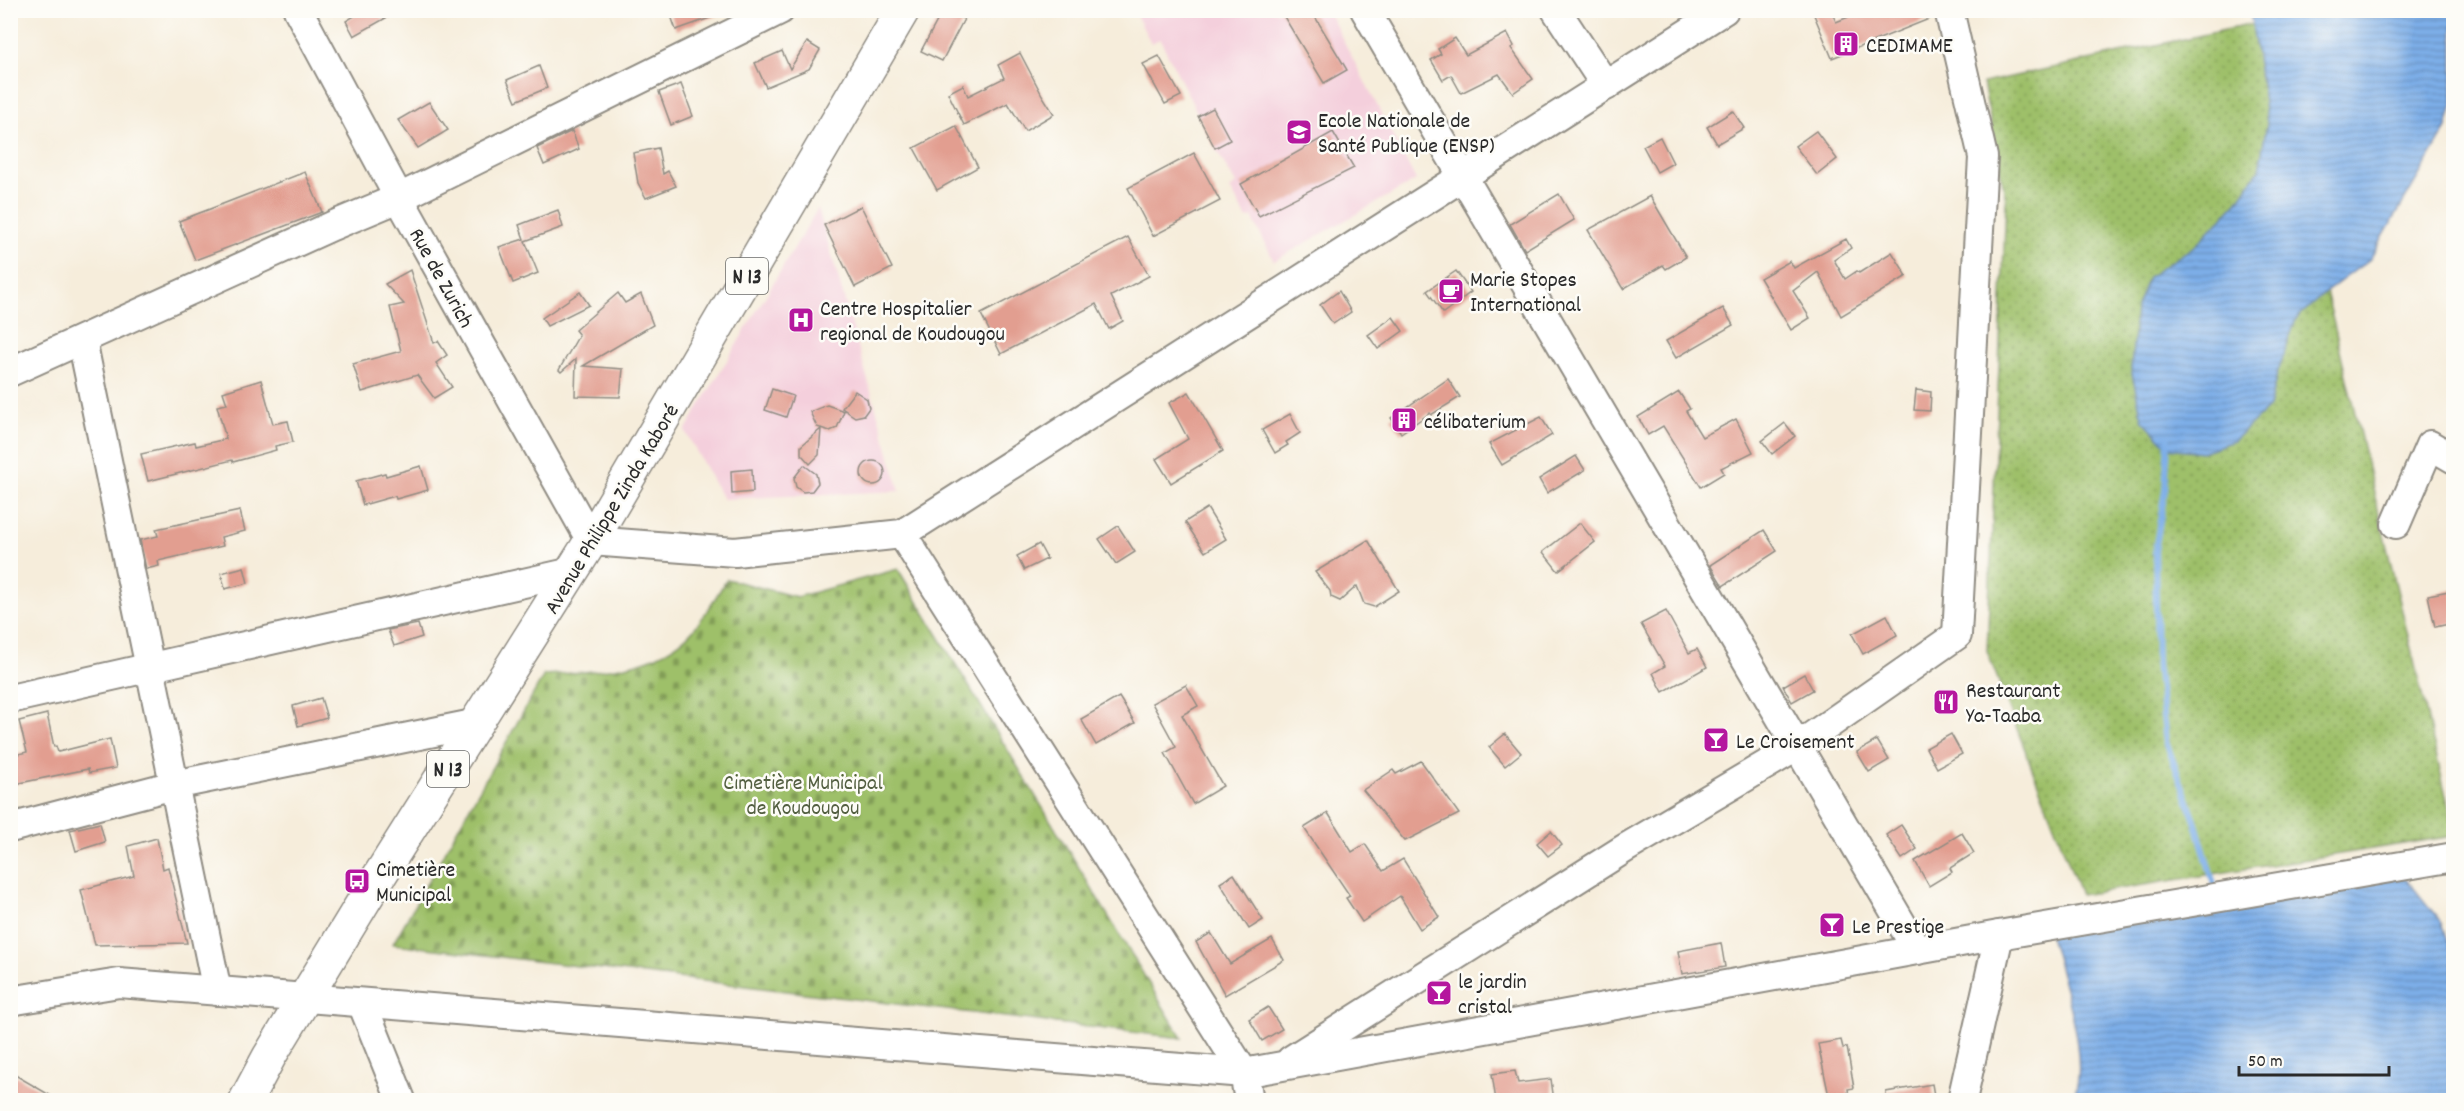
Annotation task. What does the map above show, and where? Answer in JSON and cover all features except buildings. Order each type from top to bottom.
[{"type":"main road","name":"Avenue Philippe Zinda Kaboré","points":[[307,998],[373,886],[591,541],[903,10]]},
{"type":"main road","name":"N 13","points":[[246,1101],[269,1057],[307,998]]},
{"type":"street","points":[[10,372],[399,198],[780,10]]},
{"type":"street","points":[[1365,10],[1917,950]]},
{"type":"street","points":[[1556,10],[1606,86]]},
{"type":"street","points":[[591,541],[735,552],[902,534],[1724,10]]},
{"type":"street","points":[[10,1000],[119,983],[362,1003],[1246,1087],[1624,849],[1797,746],[1957,635],[1983,157],[1949,10]]},
{"type":"street","name":"Rue de Zurich","points":[[302,12],[399,198],[591,541]]},
{"type":"street","points":[[82,340],[217,991]]},
{"type":"street","points":[[2396,524],[2430,446],[2454,459]]},
{"type":"street","points":[[902,534],[1246,1087]]},
{"type":"street","points":[[10,699],[572,572]]},
{"type":"street","points":[[10,828],[174,785],[478,723]]},
{"type":"street","points":[[1279,1067],[1999,935],[2454,857]]},
{"type":"street","points":[[1962,1101],[1999,935]]},
{"type":"street","points":[[362,1003],[400,1101]]},
{"type":"shaded area","name":"Ecole Nationale de Santé Publique (ENSP)","points":[[1134,11],[1328,11],[1416,180],[1274,261],[1252,217],[1247,219],[1230,189],[1236,184],[1215,148],[1160,39],[1151,43]]},
{"type":"shaded area","name":"Centre Hospitalier regional de Koudougou","points":[[818,208],[900,491],[723,499],[685,431]]},
{"type":"green space","points":[[2262,22],[2453,825],[2453,836],[2081,895],[1987,651],[2006,200],[1983,83]]},
{"type":"green space","name":"Cimetière Municipal de Koudougou","points":[[898,569],[1182,1038],[393,944],[544,675],[603,670],[643,661],[662,653],[679,643],[693,630],[727,579],[797,597]]},
{"type":"water","points":[[2250,11],[2453,11],[2453,105],[2447,128],[2370,259],[2326,292],[2296,319],[2277,374],[2269,407],[2233,441],[2202,452],[2169,448],[2142,419],[2131,369],[2136,309],[2148,277],[2196,245],[2237,202],[2259,170],[2267,123]]},
{"type":"water","points":[[2397,867],[2441,922],[2453,959],[2453,1100],[2073,1100],[2078,1078],[2077,1043],[2047,926]]},
{"type":"waterway","points":[[2168,440],[2165,490],[2155,551],[2157,662],[2166,742],[2194,817],[2215,888]]},
{"type":"place","name":"CEDIMAME","points":[[1846,44]]},
{"type":"place","name":"Ecole Nationale de Santé Publique (ENSP)","points":[[1299,132]]},
{"type":"place","name":"Marie Stopes International","points":[[1451,291]]},
{"type":"place","name":"Centre Hospitalier regional de Koudougou","points":[[801,320]]},
{"type":"place","name":"célibaterium","points":[[1404,420]]},
{"type":"place","name":"Restaurant Ya-Taaba","points":[[1946,702]]},
{"type":"place","name":"Le Croisement","points":[[1716,740]]},
{"type":"place","name":"Cimetière Municipal","points":[[357,881]]},
{"type":"place","name":"Le Prestige","points":[[1832,925]]},
{"type":"place","name":"le jardin cristal","points":[[1439,993]]}]
